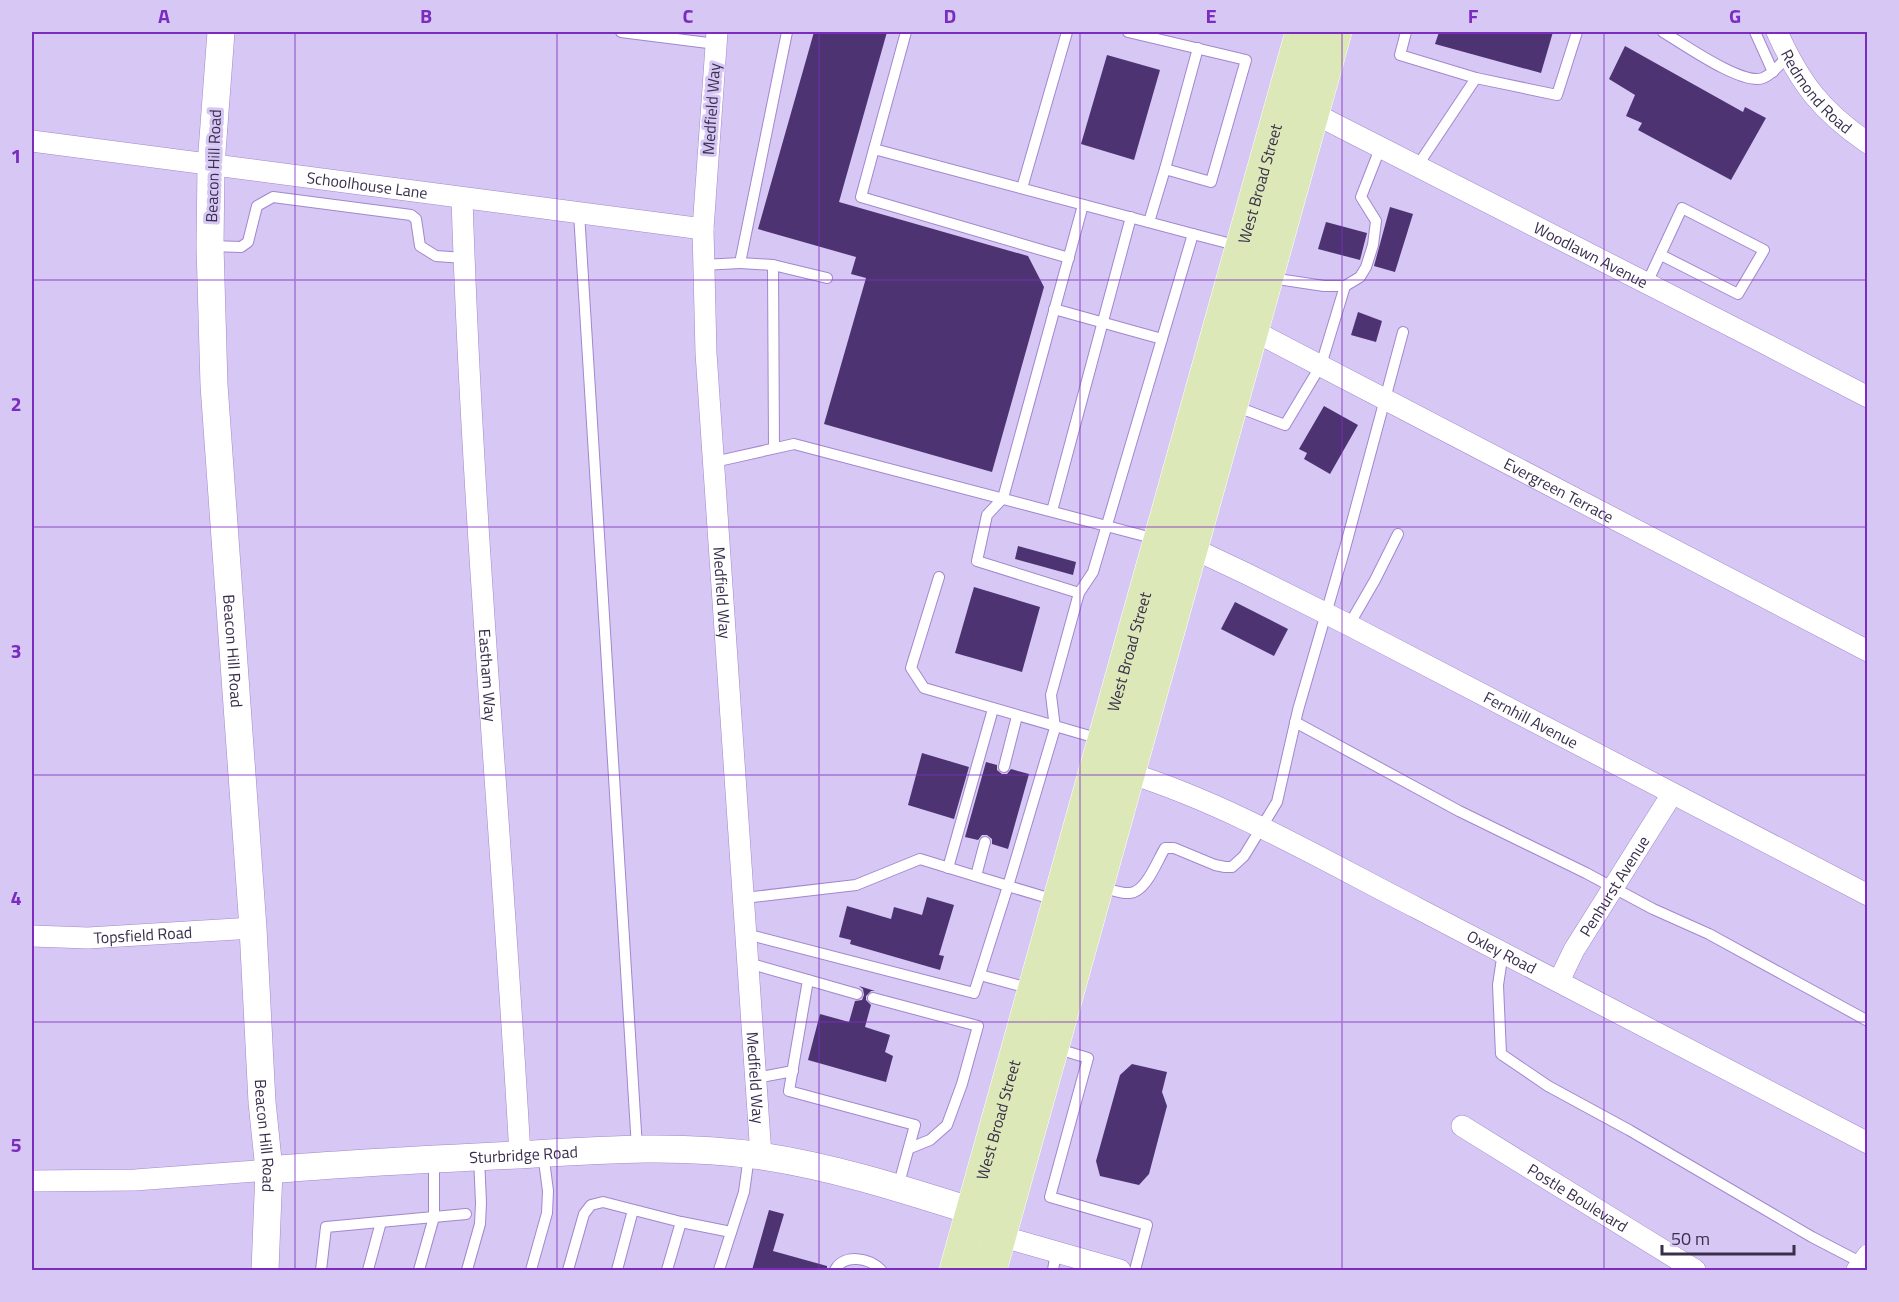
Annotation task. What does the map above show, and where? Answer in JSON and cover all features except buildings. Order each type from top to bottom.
[{"type":"main road","name":"West Broad Street","points":[[956,1270],[1302,32]]},
{"type":"main road","name":"West Broad Street","points":[[990,1270],[1335,32]]},
{"type":"main road","points":[[1192,548],[1185,525],[1188,499],[1236,326],[1229,293]]},
{"type":"main road","points":[[1065,1007],[1064,964],[1088,875],[1094,832],[1112,763],[1111,750],[1103,740]]},
{"type":"street","name":"Beacon Hill Road","points":[[221,32],[211,165],[210,246],[214,385],[268,1170],[265,1270]]},
{"type":"street","name":"Redmond Road","points":[[1777,32],[1803,83],[1837,120],[1868,143]]},
{"type":"street","name":"Medfield Way","points":[[717,38],[703,229],[706,353],[756,1078],[755,1156]]},
{"type":"street","name":"Woodlawn Avenue","points":[[1313,112],[1868,397]]},
{"type":"street","name":"Schoolhouse Lane","points":[[32,141],[703,229]]},
{"type":"street","name":"Eastham Way","points":[[462,198],[473,472],[532,1154]]},
{"type":"street","name":"Evergreen Terrace","points":[[1252,330],[1868,651]]},
{"type":"street","name":"Fernhill Avenue","points":[[1192,548],[1349,625],[1868,895]]},
{"type":"street","name":"Oxley Road","points":[[1129,773],[1169,786],[1262,828],[1868,1143]]},
{"type":"street","name":"Penhurst Avenue","points":[[1559,981],[1574,950],[1672,794]]},
{"type":"street","name":"Topsfield Road","points":[[32,936],[88,938],[253,928]]},
{"type":"street","name":"Postle Boulevard","points":[[1462,1126],[1695,1270]]},
{"type":"street","name":"Sturbridge Road","points":[[32,1180],[135,1180],[358,1163],[637,1149],[691,1149],[755,1156],[855,1175],[972,1211],[1000,1236]]},
{"type":"street","points":[[1000,1236],[1054,1261],[1119,1270]]},
{"type":"lane","points":[[621,32],[717,38]]},
{"type":"lane","points":[[740,263],[787,32]]},
{"type":"lane","points":[[906,32],[861,197],[1068,258]]},
{"type":"lane","points":[[1022,188],[1067,32]]},
{"type":"lane","points":[[1128,32],[1246,60],[1211,182],[1165,170]]},
{"type":"lane","points":[[1406,32],[1400,55],[1476,78],[1557,95],[1577,32]]},
{"type":"lane","points":[[1663,32],[1730,72],[1749,78],[1762,78],[1773,72],[1788,56]]},
{"type":"lane","points":[[1755,32],[1773,72]]},
{"type":"lane","points":[[1149,222],[1198,48]]},
{"type":"lane","points":[[1418,165],[1476,78]]},
{"type":"lane","points":[[1267,277],[1324,286],[1345,286],[1360,277],[1373,245],[1376,221],[1361,197],[1381,146]]},
{"type":"lane","points":[[873,148],[1243,247]]},
{"type":"lane","points":[[345,206],[348,183]]},
{"type":"lane","points":[[210,246],[241,247],[248,242],[257,206],[273,197],[411,215],[416,219],[420,246],[436,256],[464,258]]},
{"type":"lane","points":[[1080,593],[976,561],[987,515],[1003,498],[1083,205]]},
{"type":"lane","points":[[1647,283],[1682,208],[1764,249],[1738,294],[1661,255]]},
{"type":"lane","points":[[579,213],[637,1149]]},
{"type":"lane","points":[[1052,511],[1131,217]]},
{"type":"lane","points":[[746,934],[975,993],[1055,728],[1051,695],[1080,593],[1093,572],[1193,234]]},
{"type":"lane","points":[[772,264],[774,448]]},
{"type":"lane","points":[[704,265],[772,264],[827,278]]},
{"type":"lane","points":[[1232,405],[1285,425],[1321,365],[1345,286]]},
{"type":"lane","points":[[1054,309],[1162,339]]},
{"type":"lane","points":[[1097,886],[1128,893],[1138,892],[1146,883],[1165,848],[1174,848],[1215,865],[1232,867],[1244,856],[1277,802],[1295,722],[1403,332]]},
{"type":"lane","points":[[714,462],[794,444],[1159,540]]},
{"type":"lane","points":[[1349,625],[1398,534]]},
{"type":"lane","points":[[939,577],[911,668],[924,688],[1055,728],[1103,740]]},
{"type":"lane","points":[[948,867],[993,709]]},
{"type":"lane","points":[[1004,767],[1017,716]]},
{"type":"lane","points":[[1295,722],[1459,811],[1653,909],[1709,934],[1868,1021]]},
{"type":"lane","points":[[976,876],[985,842]]},
{"type":"lane","points":[[744,898],[856,885],[920,859],[1058,901]]},
{"type":"lane","points":[[1503,952],[1498,985],[1502,1054],[1548,1086],[1629,1130],[1812,1237],[1864,1264]]},
{"type":"lane","points":[[748,963],[857,994]]},
{"type":"lane","points":[[980,975],[1034,990]]},
{"type":"lane","points":[[808,980],[789,1090],[915,1125],[898,1188]]},
{"type":"lane","points":[[873,998],[978,1026],[962,1084],[947,1125],[930,1140],[910,1148]]},
{"type":"lane","points":[[1053,1048],[1088,1058],[1050,1197],[1147,1225],[1135,1270]]},
{"type":"lane","points":[[756,1078],[793,1071]]},
{"type":"lane","points":[[531,1270],[547,1213],[548,1191],[532,1154]]},
{"type":"lane","points":[[719,1270],[755,1156]]},
{"type":"lane","points":[[467,1270],[480,1224],[482,1203],[479,1157]]},
{"type":"lane","points":[[419,1270],[434,1217],[434,1159]]},
{"type":"lane","points":[[568,1270],[584,1214],[591,1205],[603,1202],[730,1232]]},
{"type":"lane","points":[[616,1270],[633,1210]]},
{"type":"lane","points":[[321,1270],[326,1227],[466,1214]]},
{"type":"lane","points":[[368,1270],[381,1222]]},
{"type":"lane","points":[[667,1270],[681,1222]]},
{"type":"lane","points":[[835,1270],[842,1262],[858,1259],[881,1270]]}]
